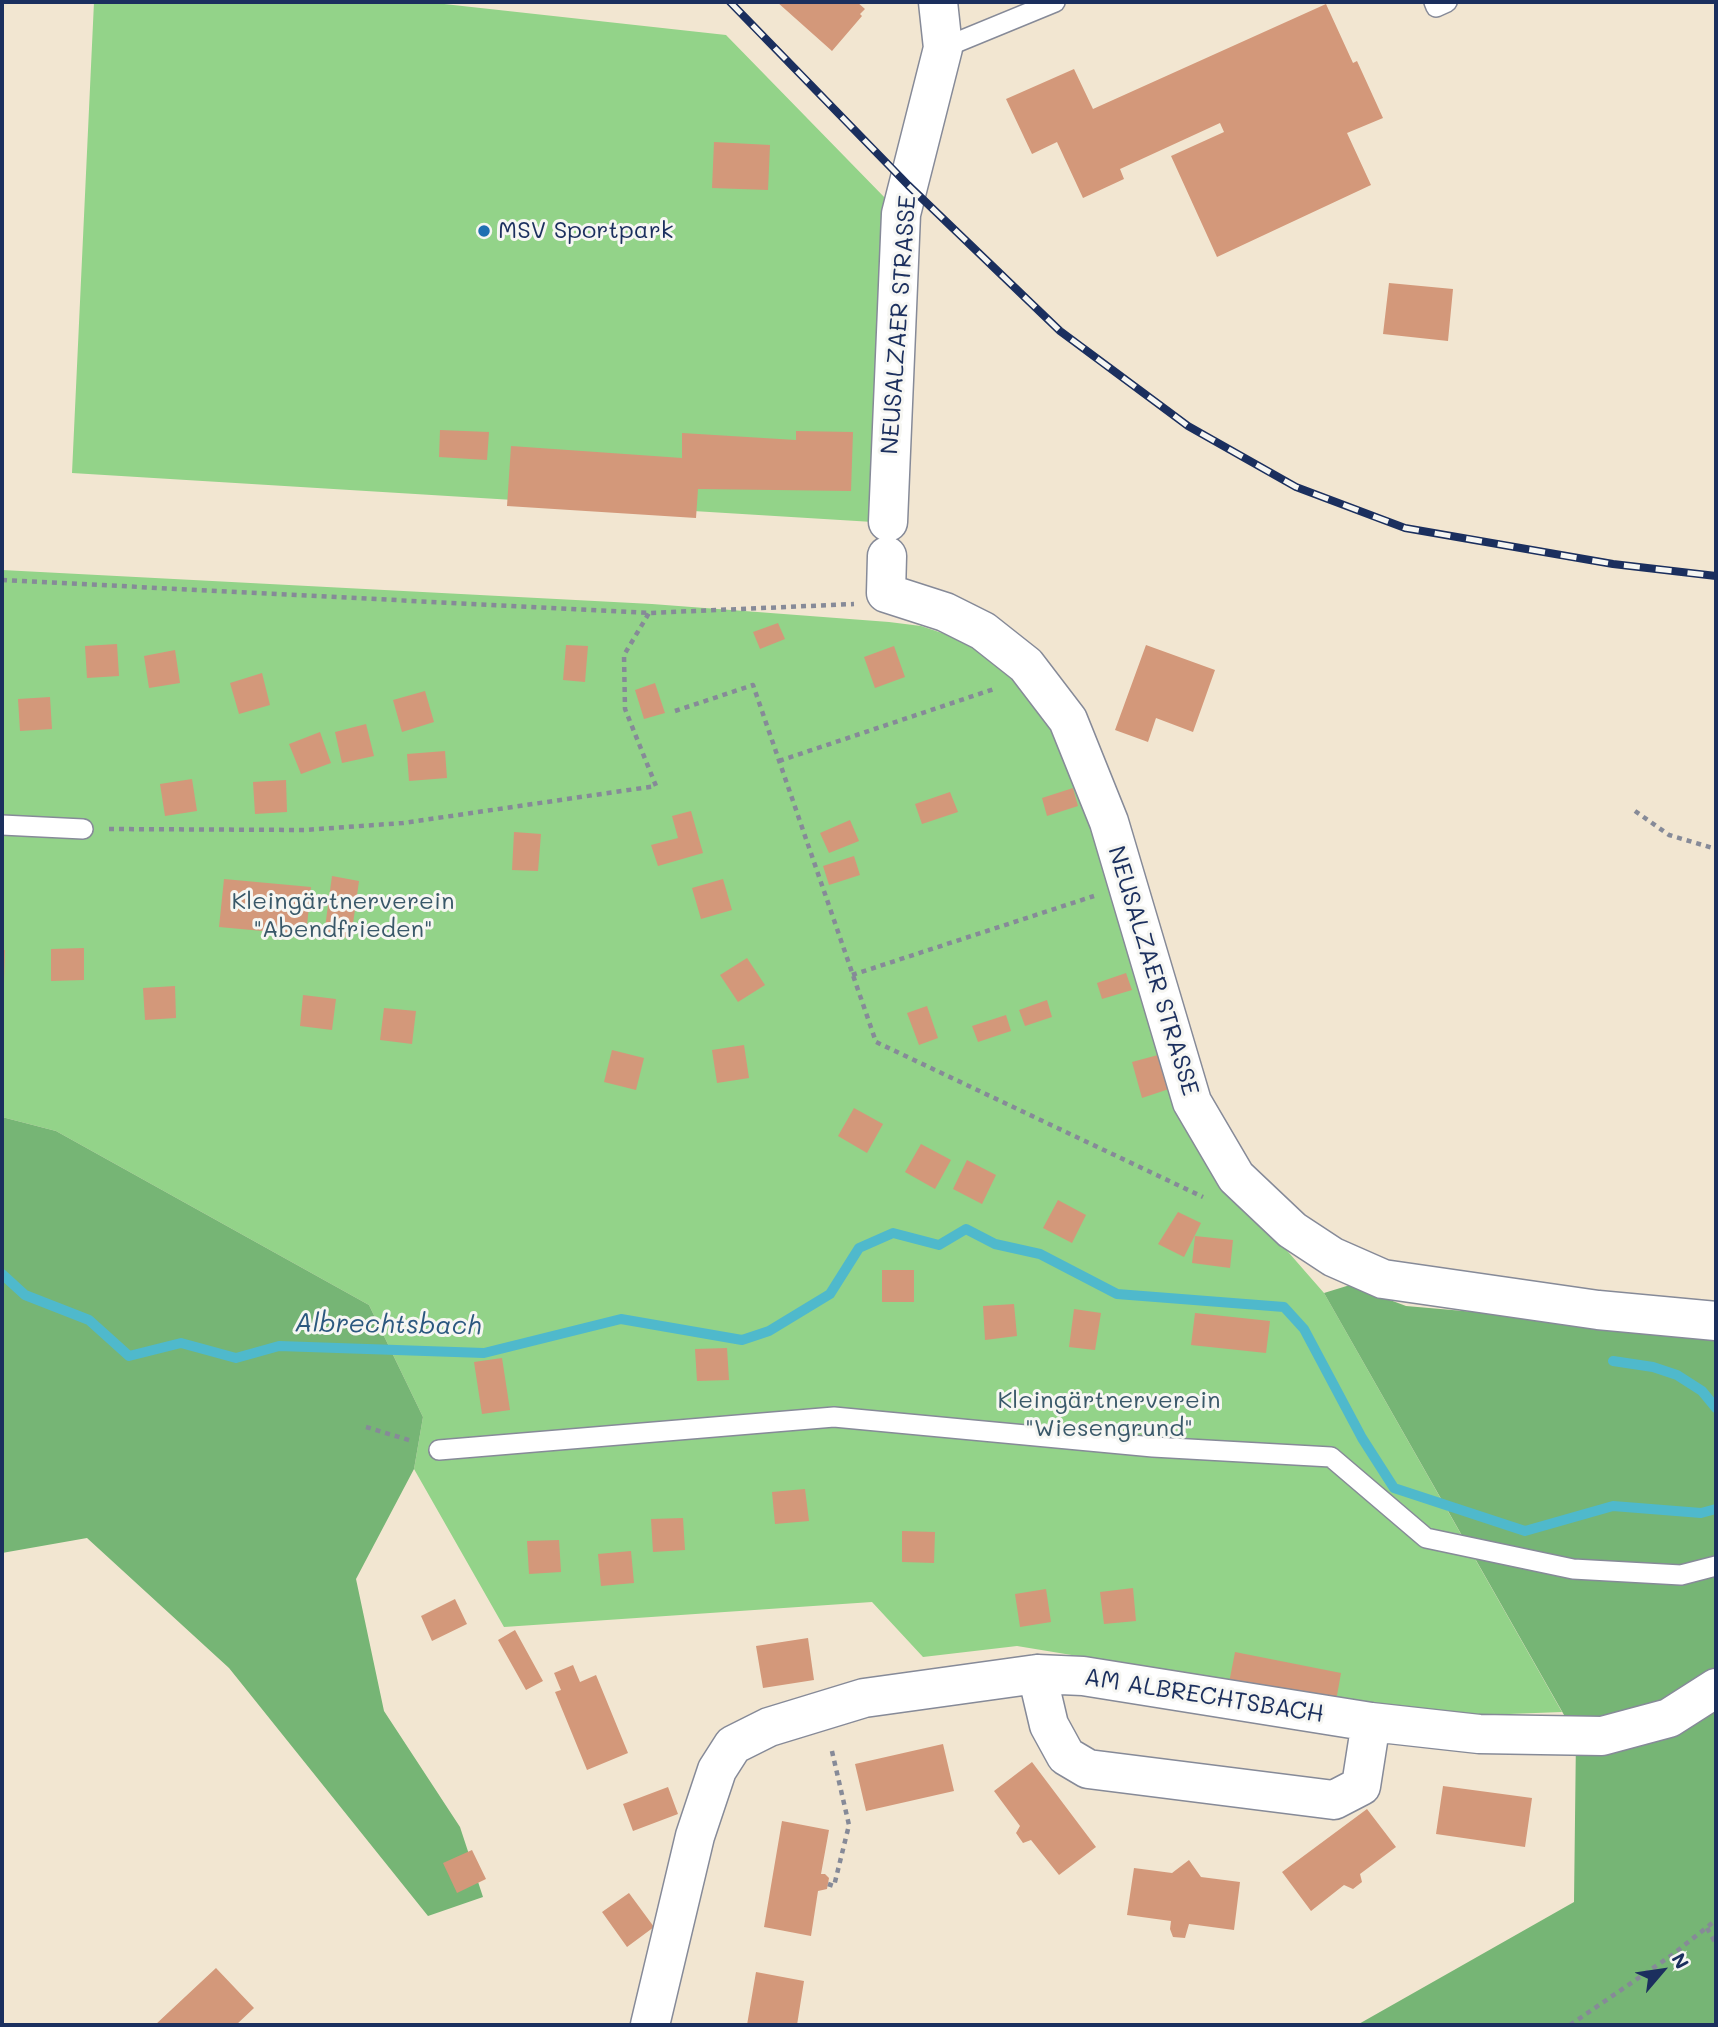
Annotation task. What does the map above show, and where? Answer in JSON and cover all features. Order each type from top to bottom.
[{"type":"street","name":"NEUSALZAER STRASSE","points":[[938,2],[943,48],[901,214],[887,557],[945,612],[983,631],[1035,675],[1068,720],[1109,822],[1192,1102],[1236,1177],[1292,1230],[1333,1256],[1383,1279],[1598,1310],[1716,1321]]},
{"type":"street","name":"AM ALBRECHTSBACH","points":[[650,2025],[695,1836],[717,1770],[733,1745],[769,1727],[864,1698],[1037,1674],[1083,1676],[1371,1722],[1479,1734],[1602,1736],[1669,1718],[1716,1688]]},
{"type":"street","points":[[1037,1674],[1049,1726],[1066,1756],[1088,1769],[1334,1800],[1361,1786],[1371,1722]]},
{"type":"lane","points":[[943,48],[1055,2]]},
{"type":"lane","points":[[1434,2],[1436,7],[1447,2]]},
{"type":"lane","points":[[2,825],[83,829]]},
{"type":"lane","points":[[439,1450],[834,1417],[1153,1447],[1331,1457],[1426,1538],[1573,1569],[1681,1575],[1716,1566]]},
{"type":"path","points":[[2,580],[649,612],[853,604],[887,557]]},
{"type":"path","points":[[83,829],[304,830],[403,823],[656,786],[625,709],[624,654],[649,612]]},
{"type":"path","points":[[779,761],[1035,675]]},
{"type":"path","points":[[675,711],[752,685],[876,1042],[1209,1199]]},
{"type":"path","points":[[1635,811],[1669,835],[1716,849]]},
{"type":"path","points":[[852,975],[1128,885]]},
{"type":"path","points":[[366,1427],[439,1450]]},
{"type":"path","points":[[824,1710],[849,1825],[834,1886],[828,1884]]},
{"type":"path","points":[[1570,2025],[1672,1955],[1716,1920]]},
{"type":"path","points":[[1707,1928],[1716,1944]]},
{"type":"green space","name":"MSV Sportpark","points":[[94,2],[426,2],[726,35],[887,200],[873,522],[72,473]]},
{"type":"green space","points":[[2,570],[652,604],[889,622],[921,626],[960,639],[998,665],[1030,692],[1056,726],[1227,1182],[1324,1293],[1562,1712],[1483,1715],[1369,1704],[1017,1646],[923,1657],[872,1602],[504,1627],[414,1469],[423,1417],[369,1305],[56,1131],[2,1117]]},
{"type":"green space","points":[[2,1117],[56,1131],[369,1305],[423,1417],[414,1469],[356,1579],[384,1711],[460,1827],[483,1897],[428,1916],[229,1668],[87,1538],[2,1553]]},
{"type":"green space","points":[[1350,1285],[1406,1306],[1716,1333],[1716,2025],[1357,2025],[1574,1902],[1576,1736],[1324,1293]]},
{"type":"building","points":[[777,2],[857,2],[865,9],[832,51]]},
{"type":"building","points":[[1326,4],[1353,63],[1357,61],[1383,118],[1347,133],[1371,185],[1217,257],[1171,156],[1224,132],[1220,123],[1120,169],[1124,179],[1083,198],[1057,142],[1032,154],[1006,99],[1074,69],[1093,109]]},
{"type":"building","points":[[714,142],[770,145],[768,190],[712,188]]},
{"type":"building","points":[[1389,283],[1453,289],[1448,341],[1383,334]]},
{"type":"building","points":[[440,430],[489,432],[487,460],[439,457]]},
{"type":"building","points":[[796,431],[853,432],[851,491],[698,489],[696,518],[507,506],[511,446],[682,458],[682,433],[796,440]]},
{"type":"building","points":[[778,623],[785,639],[760,649],[753,632]]},
{"type":"building","points":[[117,644],[119,676],[87,678],[85,646]]},
{"type":"building","points":[[566,645],[588,646],[585,682],[563,680]]},
{"type":"building","points":[[1146,645],[1215,670],[1193,732],[1156,718],[1148,742],[1115,730]]},
{"type":"building","points":[[894,646],[905,677],[875,688],[864,657]]},
{"type":"building","points":[[175,650],[180,683],[149,688],[144,656]]},
{"type":"building","points":[[262,673],[270,705],[239,714],[230,683]]},
{"type":"building","points":[[655,683],[665,713],[644,719],[635,690]]},
{"type":"building","points":[[425,691],[434,722],[402,732],[393,700]]},
{"type":"building","points":[[50,697],[52,729],[20,731],[18,699]]},
{"type":"building","points":[[366,724],[374,756],[342,763],[335,732]]},
{"type":"building","points":[[320,732],[331,763],[301,774],[289,744]]},
{"type":"building","points":[[445,751],[447,778],[409,781],[407,754]]},
{"type":"building","points":[[192,779],[197,811],[165,816],[160,784]]},
{"type":"building","points":[[286,780],[287,812],[255,814],[253,782]]},
{"type":"building","points":[[1073,788],[1078,806],[1047,816],[1042,798]]},
{"type":"building","points":[[950,792],[958,812],[922,824],[915,804]]},
{"type":"building","points":[[691,811],[703,853],[658,866],[651,845],[678,838],[672,816]]},
{"type":"building","points":[[850,820],[859,841],[829,853],[820,833]]},
{"type":"building","points":[[514,832],[541,834],[538,871],[512,870]]},
{"type":"building","points":[[854,856],[860,875],[829,885],[823,866]]},
{"type":"building","points":[[332,876],[359,881],[351,938],[324,935]]},
{"type":"building","points":[[224,879],[311,887],[306,935],[219,927]]},
{"type":"building","points":[[723,879],[732,910],[701,919],[692,888]]},
{"type":"building","points":[[84,948],[84,980],[51,981],[51,949]]},
{"type":"building","points":[[2,950],[5,950],[4,983],[2,983]]},
{"type":"building","points":[[747,958],[765,985],[738,1002],[720,975]]},
{"type":"building","points":[[1126,973],[1132,990],[1102,999],[1097,983]]},
{"type":"building","points":[[175,986],[176,1018],[145,1020],[143,988]]},
{"type":"building","points":[[303,995],[336,999],[332,1030],[300,1026]]},
{"type":"building","points":[[1047,1000],[1052,1017],[1025,1026],[1019,1010]]},
{"type":"building","points":[[927,1006],[938,1038],[919,1045],[907,1013]]},
{"type":"building","points":[[384,1008],[416,1011],[412,1044],[380,1040]]},
{"type":"building","points":[[1006,1015],[1011,1031],[978,1042],[972,1026]]},
{"type":"building","points":[[744,1045],[749,1078],[717,1083],[712,1050]]},
{"type":"building","points":[[612,1050],[644,1058],[636,1090],[604,1082]]},
{"type":"building","points":[[1158,1055],[1169,1089],[1142,1098],[1132,1062]]},
{"type":"building","points":[[854,1108],[883,1124],[867,1153],[838,1136]]},
{"type":"building","points":[[921,1144],[951,1160],[935,1189],[905,1172]]},
{"type":"building","points":[[967,1160],[996,1175],[982,1204],[953,1189]]},
{"type":"building","points":[[1058,1200],[1086,1215],[1072,1243],[1043,1228]]},
{"type":"building","points":[[1178,1212],[1201,1223],[1184,1257],[1158,1244]]},
{"type":"building","points":[[1195,1236],[1233,1240],[1230,1268],[1192,1263]]},
{"type":"building","points":[[882,1270],[914,1270],[914,1302],[882,1302]]},
{"type":"building","points":[[1014,1304],[1017,1336],[985,1340],[983,1306]]},
{"type":"building","points":[[1074,1309],[1101,1313],[1095,1350],[1069,1347]]},
{"type":"building","points":[[1195,1313],[1270,1321],[1266,1353],[1191,1345]]},
{"type":"building","points":[[727,1348],[729,1380],[697,1381],[695,1349]]},
{"type":"building","points":[[502,1358],[510,1410],[482,1414],[474,1362]]},
{"type":"building","points":[[805,1489],[809,1521],[775,1524],[772,1492]]},
{"type":"building","points":[[683,1518],[685,1550],[653,1552],[651,1519]]},
{"type":"building","points":[[902,1531],[935,1532],[934,1563],[902,1562]]},
{"type":"building","points":[[559,1540],[561,1572],[529,1574],[527,1541]]},
{"type":"building","points":[[631,1551],[634,1583],[601,1586],[598,1554]]},
{"type":"building","points":[[1133,1588],[1136,1621],[1104,1624],[1100,1592]]},
{"type":"building","points":[[1046,1589],[1051,1622],[1020,1627],[1015,1594]]},
{"type":"building","points":[[455,1599],[467,1624],[432,1641],[421,1616]]},
{"type":"building","points":[[515,1630],[543,1681],[526,1690],[498,1640]]},
{"type":"building","points":[[808,1638],[814,1680],[763,1688],[756,1646]]},
{"type":"building","points":[[1235,1652],[1341,1673],[1336,1701],[1229,1683]]},
{"type":"building","points":[[573,1665],[580,1682],[596,1675],[628,1753],[587,1770],[555,1692],[561,1690],[554,1673]]},
{"type":"building","points":[[943,1744],[954,1791],[866,1811],[855,1764]]},
{"type":"building","points":[[1032,1762],[1096,1847],[1059,1875],[1031,1840],[1023,1843],[1016,1833],[1020,1826],[994,1791]]},
{"type":"building","points":[[1443,1786],[1532,1798],[1525,1847],[1436,1834]]},
{"type":"building","points":[[668,1787],[678,1814],[633,1831],[623,1804]]},
{"type":"building","points":[[1367,1809],[1396,1847],[1360,1874],[1362,1882],[1353,1889],[1344,1885],[1311,1911],[1282,1872]]},
{"type":"building","points":[[782,1821],[829,1830],[821,1874],[829,1878],[827,1889],[818,1891],[811,1936],[764,1927]]},
{"type":"building","points":[[472,1850],[486,1879],[457,1893],[443,1863]]},
{"type":"building","points":[[1189,1860],[1201,1877],[1240,1882],[1234,1930],[1189,1924],[1185,1938],[1173,1937],[1171,1921],[1127,1915],[1134,1868],[1172,1873]]},
{"type":"building","points":[[629,1893],[654,1927],[627,1947],[602,1912]]},
{"type":"building","points":[[216,1968],[254,2008],[236,2025],[155,2025]]},
{"type":"building","points":[[756,1972],[804,1981],[797,2025],[747,2025]]},
{"type":"waterway","name":"Albrechtsbach","points":[[2,1274],[25,1295],[89,1320],[129,1356],[181,1343],[236,1358],[279,1346],[484,1353],[621,1319],[742,1340],[769,1331],[830,1294],[859,1248],[893,1233],[939,1245],[966,1229],[995,1244],[1040,1254],[1117,1294],[1284,1307],[1304,1329],[1362,1438],[1394,1488],[1525,1531],[1613,1506],[1701,1513],[1716,1509]]},
{"type":"waterway","name":"Albrechtsbach","points":[[1613,1361],[1653,1367],[1677,1375],[1702,1391],[1716,1408]]},
{"type":"railway","points":[[730,2],[908,185],[1060,331],[1188,426],[1296,487],[1405,528],[1613,564],[1716,576]]},
{"type":"place","name":"MSV Sportpark","points":[[484,231]]},
{"type":"park label","name":"Kleingärtnerverein \"Abendfrieden\"","points":[[343,916]]},
{"type":"park label","name":"Kleingärtnerverein \"Wiesengrund\"","points":[[1109,1415]]}]
